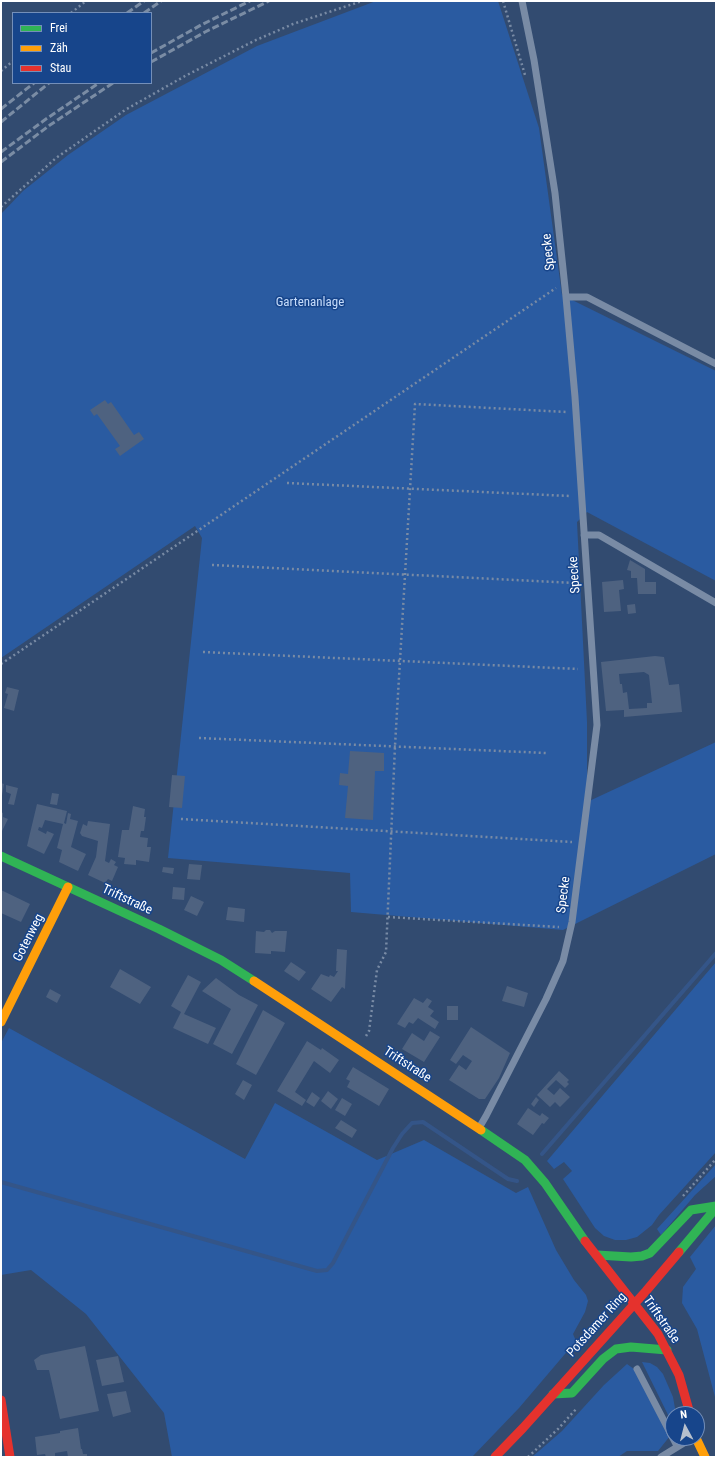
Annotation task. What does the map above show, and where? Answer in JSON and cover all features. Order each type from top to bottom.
[{"type":"main road","name":"Triftstraße","points":[[1,856],[159,929],[221,960],[514,1152],[536,1172],[597,1255],[658,1334],[679,1375],[688,1406]]},
{"type":"main road","name":"Gotenweg","points":[[1,1022],[68,887]]},
{"type":"main road","points":[[597,1255],[631,1257],[646,1254],[662,1243],[691,1210],[716,1207]]},
{"type":"main road","name":"Potsdamer Ring","points":[[495,1457],[554,1394],[716,1207]]},
{"type":"main road","points":[[554,1394],[572,1393],[603,1359],[616,1349],[631,1347],[667,1350]]},
{"type":"main road","points":[[1,1400],[10,1457]]},
{"type":"main road","points":[[700,1446],[705,1457]]},
{"type":"lane","name":"Specke","points":[[478,1128],[486,1116],[546,998],[562,961],[572,922],[597,725],[575,397],[566,297],[555,193],[534,60],[522,1]]},
{"type":"lane","points":[[566,297],[586,298],[716,364]]},
{"type":"lane","points":[[584,535],[599,535],[716,603]]},
{"type":"lane","points":[[637,1369],[665,1423]]},
{"type":"lane","points":[[661,1457],[677,1446]]},
{"type":"path","points":[[72,12],[86,1]]},
{"type":"path","points":[[1,207],[56,158],[125,110],[185,76],[256,40],[293,24],[362,1]]},
{"type":"path","points":[[503,1],[527,82]]},
{"type":"path","points":[[1,71],[12,61]]},
{"type":"path","points":[[1,664],[564,282]]},
{"type":"path","points":[[359,1050],[369,1030],[377,970],[386,952],[395,746],[415,404],[566,412]]},
{"type":"path","points":[[288,482],[570,496]]},
{"type":"path","points":[[212,565],[576,584]]},
{"type":"path","points":[[203,652],[578,669]]},
{"type":"path","points":[[199,738],[546,753]]},
{"type":"path","points":[[181,819],[572,842]]},
{"type":"path","points":[[388,917],[559,927]]},
{"type":"path","points":[[681,1198],[716,1159]]},
{"type":"path","points":[[528,1457],[558,1429],[578,1407]]},
{"type":"green space","name":"Gartenanlage","points":[[376,1],[498,1],[539,128],[562,295],[716,371],[716,581],[587,512],[577,522],[587,722],[587,802],[716,742],[716,854],[563,930],[351,912],[350,873],[168,858],[202,538],[195,526],[1,658],[1,214],[23,191],[68,155],[126,115],[257,46]]},
{"type":"green space","points":[[716,962],[716,1152],[659,1215],[652,1225],[637,1237],[626,1240],[615,1240],[604,1236],[595,1228],[563,1179],[572,1171],[564,1162],[554,1169],[547,1161]]},
{"type":"green space","points":[[9,1028],[245,1159],[275,1103],[377,1160],[424,1140],[516,1193],[528,1187],[556,1250],[574,1280],[586,1295],[588,1301],[585,1312],[573,1334],[576,1341],[519,1408],[472,1457],[172,1457],[164,1413],[86,1314],[31,1270],[1,1275],[1,1043]]},
{"type":"green space","points":[[716,1164],[716,1176],[695,1195],[661,1235],[657,1229]]},
{"type":"green space","points":[[716,1225],[715,1397],[697,1329],[682,1303],[683,1287],[696,1269],[690,1257]]},
{"type":"green space","points":[[642,1362],[650,1363],[657,1367],[663,1374],[673,1397],[675,1406],[665,1406],[665,1409]]},
{"type":"green space","points":[[627,1364],[634,1369],[665,1427],[665,1442],[658,1451],[627,1451],[618,1457],[532,1457],[562,1431],[604,1385]]},
{"type":"building","points":[[105,400],[108,404],[111,402],[134,435],[139,432],[144,439],[120,456],[115,449],[120,446],[97,414],[94,416],[90,410]]},
{"type":"building","points":[[630,560],[645,569],[645,582],[656,582],[656,594],[638,594],[637,578],[631,578],[631,571],[627,570]]},
{"type":"building","points":[[623,580],[624,589],[619,590],[621,611],[604,612],[602,582]]},
{"type":"building","points":[[635,604],[636,613],[628,614],[627,605]]},
{"type":"building","points":[[655,656],[664,657],[669,685],[679,684],[682,712],[624,717],[624,710],[606,711],[601,662]],"holes":[[[644,672],[649,675],[652,703],[647,703],[647,708],[629,709],[627,692],[623,693],[619,674]]]},
{"type":"building","points":[[7,687],[19,690],[14,711],[4,708],[8,694],[5,693]]},
{"type":"building","points":[[350,751],[384,753],[384,771],[375,771],[373,820],[345,818],[348,786],[339,785],[340,773],[348,774]]},
{"type":"building","points":[[172,775],[185,776],[182,808],[169,807]]},
{"type":"building","points":[[1,783],[4,784],[1,801]]},
{"type":"building","points":[[6,785],[18,788],[14,805],[8,804],[11,794],[6,792]]},
{"type":"building","points":[[52,793],[59,794],[57,805],[50,804]]},
{"type":"building","points":[[37,804],[67,811],[64,823],[66,824],[68,813],[71,814],[70,819],[78,821],[71,847],[86,854],[78,871],[59,862],[62,850],[57,848],[63,824],[45,820],[42,828],[39,827],[38,830],[46,834],[47,831],[54,834],[44,854],[27,846]]},
{"type":"building","points":[[133,806],[145,809],[144,817],[146,817],[144,831],[141,831],[140,837],[148,838],[147,847],[151,847],[149,862],[136,860],[136,865],[124,864],[125,858],[118,857],[122,830],[129,830]]},
{"type":"building","points":[[1,812],[3,813],[3,817],[8,819],[1,833]]},
{"type":"building","points":[[88,821],[110,824],[105,861],[109,863],[111,859],[116,862],[114,865],[118,867],[112,881],[108,879],[105,883],[88,875],[96,857],[98,841],[82,836],[80,833],[83,824],[87,826]]},
{"type":"building","points":[[189,864],[202,865],[200,880],[187,879]]},
{"type":"building","points":[[163,867],[174,868],[173,874],[162,872]]},
{"type":"building","points":[[173,887],[185,888],[184,900],[172,899]]},
{"type":"building","points":[[1,890],[30,904],[21,922],[1,913]]},
{"type":"building","points":[[191,896],[204,902],[197,916],[184,910]]},
{"type":"building","points":[[228,907],[245,909],[244,922],[226,920]]},
{"type":"building","points":[[266,930],[270,930],[272,933],[275,931],[287,931],[285,952],[271,951],[271,954],[255,953],[256,931],[264,932]]},
{"type":"building","points":[[337,949],[347,950],[345,989],[342,987],[331,1002],[311,989],[321,974],[334,977],[338,971],[336,971]]},
{"type":"building","points":[[291,962],[306,972],[299,981],[284,971]]},
{"type":"building","points":[[120,969],[151,987],[140,1004],[110,987]]},
{"type":"building","points":[[188,975],[201,982],[184,1014],[216,1028],[208,1044],[173,1028],[181,1012],[171,1006]]},
{"type":"building","points":[[216,978],[239,995],[258,1005],[232,1054],[213,1044],[231,1009],[202,991]]},
{"type":"building","points":[[507,986],[528,993],[524,1007],[502,1001]]},
{"type":"building","points":[[50,989],[61,995],[57,1003],[46,997]]},
{"type":"building","points":[[414,998],[423,1003],[427,998],[432,1001],[428,1007],[434,1011],[430,1016],[439,1022],[435,1029],[418,1018],[413,1024],[409,1022],[405,1028],[397,1024]]},
{"type":"building","points":[[447,1006],[458,1006],[458,1020],[447,1020]]},
{"type":"building","points":[[263,1010],[285,1023],[256,1075],[236,1064]]},
{"type":"building","points":[[471,1027],[510,1053],[499,1078],[485,1099],[479,1099],[449,1080],[459,1065],[466,1070],[472,1061],[463,1055],[456,1064],[450,1060]]},
{"type":"building","points":[[430,1031],[440,1037],[424,1062],[402,1049],[412,1033],[424,1041]]},
{"type":"building","points":[[307,1041],[321,1050],[322,1048],[339,1060],[330,1073],[314,1061],[295,1092],[306,1100],[302,1106],[277,1091]]},
{"type":"building","points":[[353,1067],[389,1089],[379,1106],[347,1087],[350,1081],[346,1079]]},
{"type":"building","points":[[559,1071],[569,1080],[567,1082],[569,1084],[565,1088],[556,1080],[547,1089],[554,1095],[560,1088],[570,1097],[560,1107],[555,1102],[550,1107],[537,1095]]},
{"type":"building","points":[[243,1080],[252,1085],[244,1100],[235,1094]]},
{"type":"building","points":[[328,1091],[338,1099],[331,1109],[321,1101]]},
{"type":"building","points":[[312,1092],[320,1098],[314,1107],[306,1102]]},
{"type":"building","points":[[536,1097],[539,1100],[534,1107],[531,1104]]},
{"type":"building","points":[[342,1098],[352,1104],[345,1116],[335,1110]]},
{"type":"building","points":[[528,1108],[540,1116],[542,1113],[549,1118],[544,1124],[542,1123],[533,1135],[517,1124]]},
{"type":"building","points":[[341,1120],[357,1130],[352,1138],[335,1128]]},
{"type":"building","points":[[85,1346],[99,1411],[60,1419],[49,1370],[37,1370],[34,1360],[41,1355]]},
{"type":"building","points":[[118,1356],[124,1382],[102,1386],[96,1360]]},
{"type":"building","points":[[126,1391],[131,1412],[113,1417],[107,1394]]},
{"type":"building","points":[[78,1428],[81,1449],[83,1454],[87,1454],[87,1457],[68,1457],[67,1451],[55,1453],[55,1457],[46,1457],[45,1454],[37,1455],[35,1437],[60,1433],[60,1431]]},
{"type":"waterway","points":[[542,1154],[716,953]]},
{"type":"waterway","points":[[1,1182],[317,1271],[327,1270],[333,1263],[393,1148],[402,1134],[412,1123],[423,1122],[508,1179],[517,1181]]},
{"type":"railway","points":[[128,12],[144,1]]},
{"type":"railway","points":[[145,12],[161,1]]},
{"type":"railway","points":[[152,52],[201,25],[250,1]]},
{"type":"railway","points":[[152,61],[205,32],[269,1]]},
{"type":"railway","points":[[1,109],[33,84]]},
{"type":"railway","points":[[1,122],[48,84]]},
{"type":"railway","points":[[1,152],[98,84]]},
{"type":"railway","points":[[1,162],[50,125],[112,84]]},
{"type":"traffic: fast","points":[[1,856],[159,929],[221,960],[254,981]]},
{"type":"traffic: fast","points":[[481,1130],[525,1160],[545,1183],[585,1241]]},
{"type":"traffic: fast","points":[[597,1255],[631,1257],[642,1256],[650,1253],[691,1210],[716,1206]]},
{"type":"traffic: fast","points":[[679,1252],[716,1208]]},
{"type":"traffic: fast","points":[[553,1394],[572,1393],[603,1359],[616,1349],[631,1347],[667,1350]]},
{"type":"traffic: slow","points":[[1,1022],[68,887]]},
{"type":"traffic: slow","points":[[254,981],[481,1130]]},
{"type":"traffic: slow","points":[[700,1446],[705,1457]]},
{"type":"traffic: jam","points":[[585,1241],[658,1334],[679,1375],[688,1406]]},
{"type":"traffic: jam","points":[[495,1457],[646,1291],[679,1252]]},
{"type":"traffic: jam","points":[[1,1400],[10,1457]]}]
